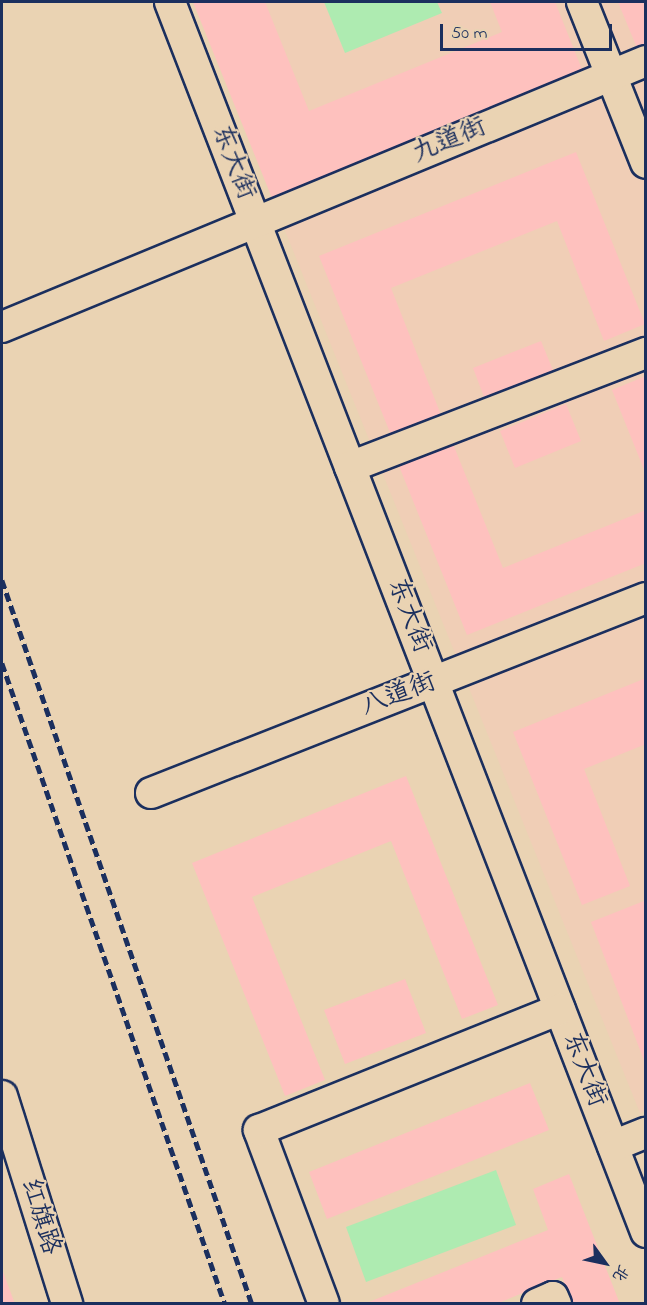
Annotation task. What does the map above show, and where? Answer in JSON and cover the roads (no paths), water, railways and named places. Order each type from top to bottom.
[{"type":"street","name":"东大街","points":[[170,2],[645,1232]]},
{"type":"street","points":[[582,2],[645,163]]},
{"type":"street","name":"九道街","points":[[2,327],[645,61]]},
{"type":"street","points":[[350,467],[645,352]]},
{"type":"street","name":"八道街","points":[[151,793],[645,598]]},
{"type":"street","points":[[324,1304],[259,1130],[560,1009]]},
{"type":"street","name":"红旗路","points":[[2,1096],[67,1304]]},
{"type":"street","points":[[612,1146],[645,1133]]},
{"type":"street","points":[[537,1304],[554,1297],[556,1304]]},
{"type":"railway","points":[[2,580],[252,1304]]},
{"type":"railway","points":[[2,663],[225,1304]]}]
